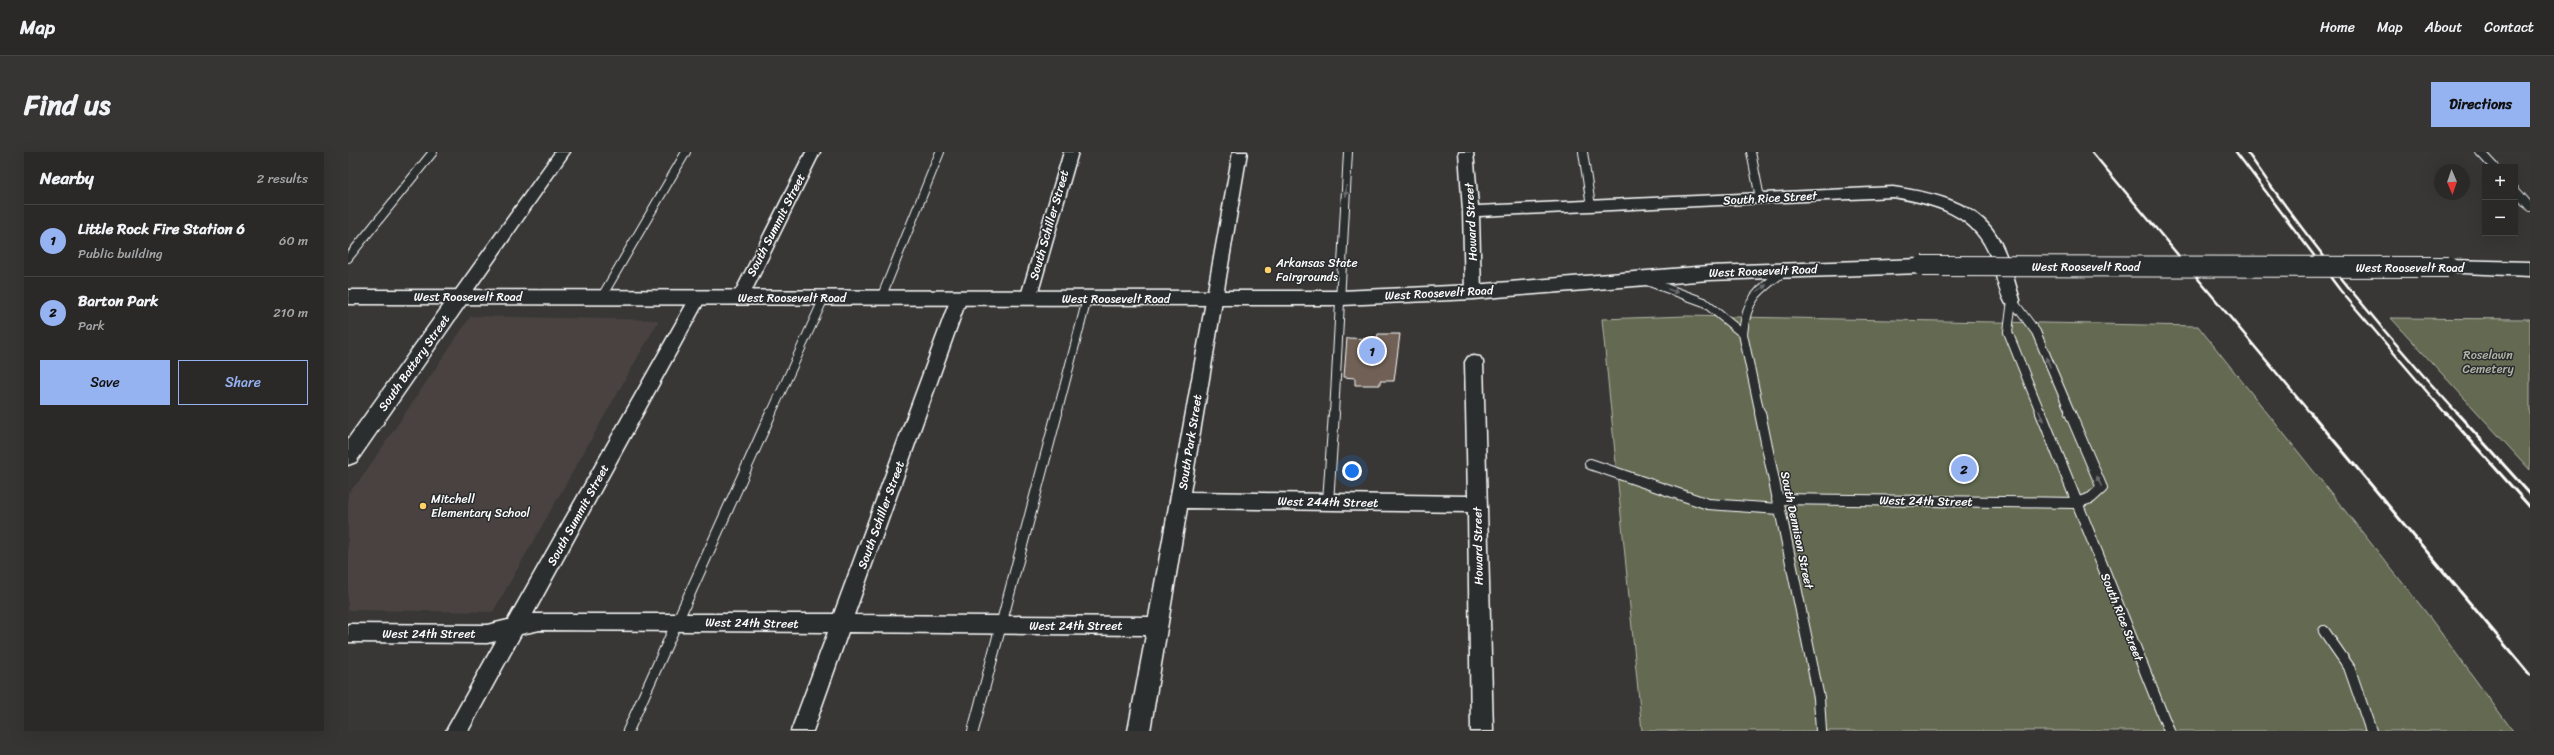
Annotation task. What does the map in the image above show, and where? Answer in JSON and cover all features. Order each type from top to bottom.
[{"type":"main road","name":"West Roosevelt Road","points":[[348,296],[1028,299],[1342,298],[1473,292],[1637,278],[1788,270],[1922,266],[2530,269]]},
{"type":"main road","name":"South Battery Street","points":[[348,456],[460,297]]},
{"type":"street","name":"South Battery Street","points":[[460,297],[564,152]]},
{"type":"street","name":"South Summit Street","points":[[740,298],[813,152]]},
{"type":"street","name":"South Schiller Street","points":[[1028,299],[1071,152]]},
{"type":"street","name":"South Park Street","points":[[1139,731],[1180,500],[1212,299],[1240,152]]},
{"type":"street","name":"Howard Street","points":[[1466,152],[1471,211],[1473,292]]},
{"type":"street","name":"South Rice Street","points":[[1471,211],[1893,192],[1925,197],[1979,223],[1992,244],[2012,300]]},
{"type":"street","name":"South Summit Street","points":[[457,731],[698,298]]},
{"type":"street","name":"South Schiller Street","points":[[802,731],[842,624],[958,298]]},
{"type":"street","name":"Howard Street","points":[[1474,362],[1482,731]]},
{"type":"street","name":"West 244th Street","points":[[1180,500],[1476,504]]},
{"type":"street","name":"West 24th Street","points":[[348,634],[487,634],[540,621],[1001,626],[1157,626]]},
{"type":"lane","points":[[348,258],[433,152]]},
{"type":"lane","points":[[601,298],[686,152]]},
{"type":"lane","points":[[881,298],[940,152]]},
{"type":"lane","points":[[1328,502],[1342,298],[1348,152]]},
{"type":"lane","points":[[1583,152],[1591,206]]},
{"type":"lane","points":[[1751,152],[1760,198]]},
{"type":"lane","points":[[2480,152],[2491,164]]},
{"type":"lane","points":[[2518,193],[2530,207]]},
{"type":"lane","name":"South Dennison Street","points":[[1788,270],[1756,291],[1749,301],[1743,317],[1743,334],[1819,698],[1821,731]]},
{"type":"lane","points":[[1637,278],[1704,302],[1743,334]]},
{"type":"lane","points":[[628,731],[676,622],[824,298]]},
{"type":"lane","points":[[973,731],[1087,299]]},
{"type":"lane","name":"South Rice Street","points":[[2012,300],[2036,332],[2102,488],[2091,498],[2076,503]]},
{"type":"lane","name":"South Rice Street","points":[[2012,300],[2008,332],[2169,731]]},
{"type":"lane","name":"West 24th Street","points":[[1590,464],[1708,504],[2076,503]]},
{"type":"lane","points":[[2324,631],[2349,667],[2371,731]]},
{"type":"shaded area","points":[[471,316],[659,320],[493,612],[348,610],[348,493],[360,480]]},
{"type":"green space","points":[[1686,316],[2198,326],[2425,611],[2513,731],[1642,731],[1602,319]]},
{"type":"green space","name":"Roselawn Cemetery","points":[[2391,318],[2530,319],[2530,470]]},
{"type":"building","points":[[1378,334],[1400,334],[1394,381],[1380,381],[1380,385],[1355,385],[1355,378],[1344,377],[1347,338],[1377,339]]},
{"type":"railway","points":[[2092,152],[2311,414]]},
{"type":"railway","points":[[2236,152],[2340,290],[2446,414]]},
{"type":"railway","points":[[2247,152],[2271,187],[2348,287],[2458,414]]},
{"type":"railway","points":[[2311,413],[2530,675]]},
{"type":"railway","points":[[2446,413],[2530,507]]},
{"type":"railway","points":[[2457,413],[2530,494]]},
{"type":"place","name":"Arkansas State Fairgrounds","points":[[1268,270]]},
{"type":"place","name":"Little Rock Fire Station 6","points":[[1372,351]]},
{"type":"place","name":"Barton Park","points":[[1964,469]]},
{"type":"place","name":"Mitchell Elementary School","points":[[423,506]]}]
